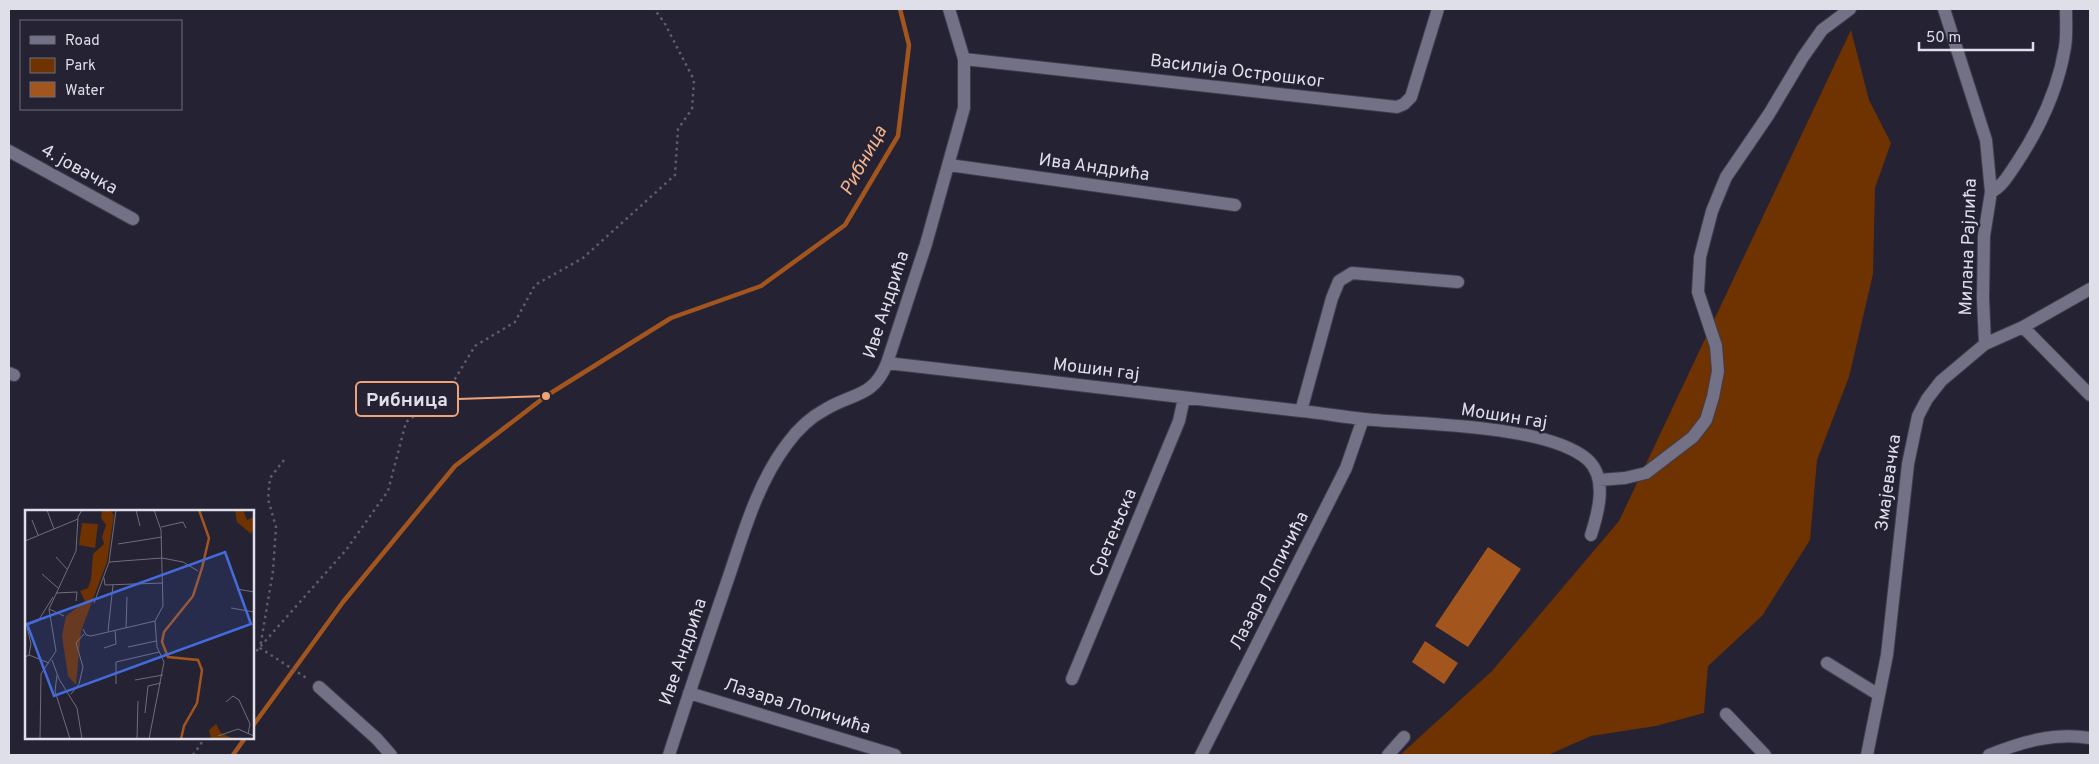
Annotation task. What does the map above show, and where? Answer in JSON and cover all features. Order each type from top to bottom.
[{"type":"street","name":"Иве Андрића","points":[[669,755],[748,518],[767,474],[787,442],[809,420],[827,408],[868,389],[879,381],[887,363],[926,244],[964,108],[964,59],[949,9]]},
{"type":"street","name":"Василија Острошког","points":[[964,59],[1397,107],[1404,104],[1411,97],[1438,9]]},
{"type":"street","points":[[1592,535],[1599,510],[1599,480],[1625,478],[1646,473],[1693,437],[1706,420],[1713,398],[1718,371],[1716,346],[1698,292],[1700,256],[1712,211],[1726,177],[1769,114],[1803,57],[1822,30],[1850,9]]},
{"type":"street","name":"Милана Рајлића","points":[[1944,9],[1986,140],[1991,192],[1984,236],[1983,298],[1985,344]]},
{"type":"street","points":[[1991,192],[1998,189],[2016,163],[2035,134],[2047,108],[2057,83],[2065,46],[2066,9]]},
{"type":"street","name":"4. јовачка","points":[[9,151],[133,219]]},
{"type":"street","name":"Ива Андрића","points":[[949,165],[1235,205]]},
{"type":"street","points":[[1301,410],[1332,298],[1339,281],[1352,273],[1458,282]]},
{"type":"street","name":"Змајевачка","points":[[1868,755],[1887,655],[1908,464],[1918,416],[1926,399],[1941,381],[1985,344],[2023,327],[2090,290]]},
{"type":"street","points":[[2023,327],[2090,395]]},
{"type":"street","name":"Мошин гај","points":[[887,363],[1301,410],[1363,419],[1492,430],[1537,438],[1568,447],[1589,461],[1599,480]]},
{"type":"street","name":"Сретењска","points":[[1072,679],[1179,421],[1184,398]]},
{"type":"street","name":"Лазара Лопичића","points":[[1201,755],[1346,468],[1363,419]]},
{"type":"street","points":[[1827,663],[1879,695]]},
{"type":"street","points":[[319,687],[377,739],[391,755]]},
{"type":"street","name":"Лазара Лопичића","points":[[689,693],[895,755]]},
{"type":"street","points":[[1726,714],[1765,755]]},
{"type":"street","points":[[1989,755],[2014,745],[2063,735],[2090,738]]},
{"type":"street","points":[[1388,755],[1404,737]]},
{"type":"path","points":[[254,654],[346,550],[388,491],[406,422],[447,392],[475,346],[515,322],[535,285],[583,258],[675,175],[678,129],[692,109],[694,80],[664,22],[654,9]]},
{"type":"path","points":[[260,648],[273,572],[276,527],[268,499],[270,478],[284,460]]},
{"type":"path","points":[[260,648],[319,687]]},
{"type":"path","points":[[193,755],[204,739]]},
{"type":"green space","points":[[1851,30],[1869,100],[1891,143],[1875,188],[1873,274],[1849,377],[1817,460],[1810,540],[1762,616],[1708,666],[1704,713],[1656,726],[1591,736],[1548,755],[1400,755],[1492,671],[1619,521]]},
{"type":"water","points":[[1488,547],[1521,569],[1468,647],[1435,626]]},
{"type":"water","points":[[1425,641],[1458,663],[1444,684],[1412,662]]},
{"type":"waterway","name":"Рибница","points":[[254,724],[343,602],[455,466],[546,396],[671,318],[761,286],[845,225],[898,136],[909,45],[900,9]]},
{"type":"waterway","name":"Рибница","points":[[233,755],[244,739]]},
{"type":"place","name":"Рибница","points":[[546,396]]}]
